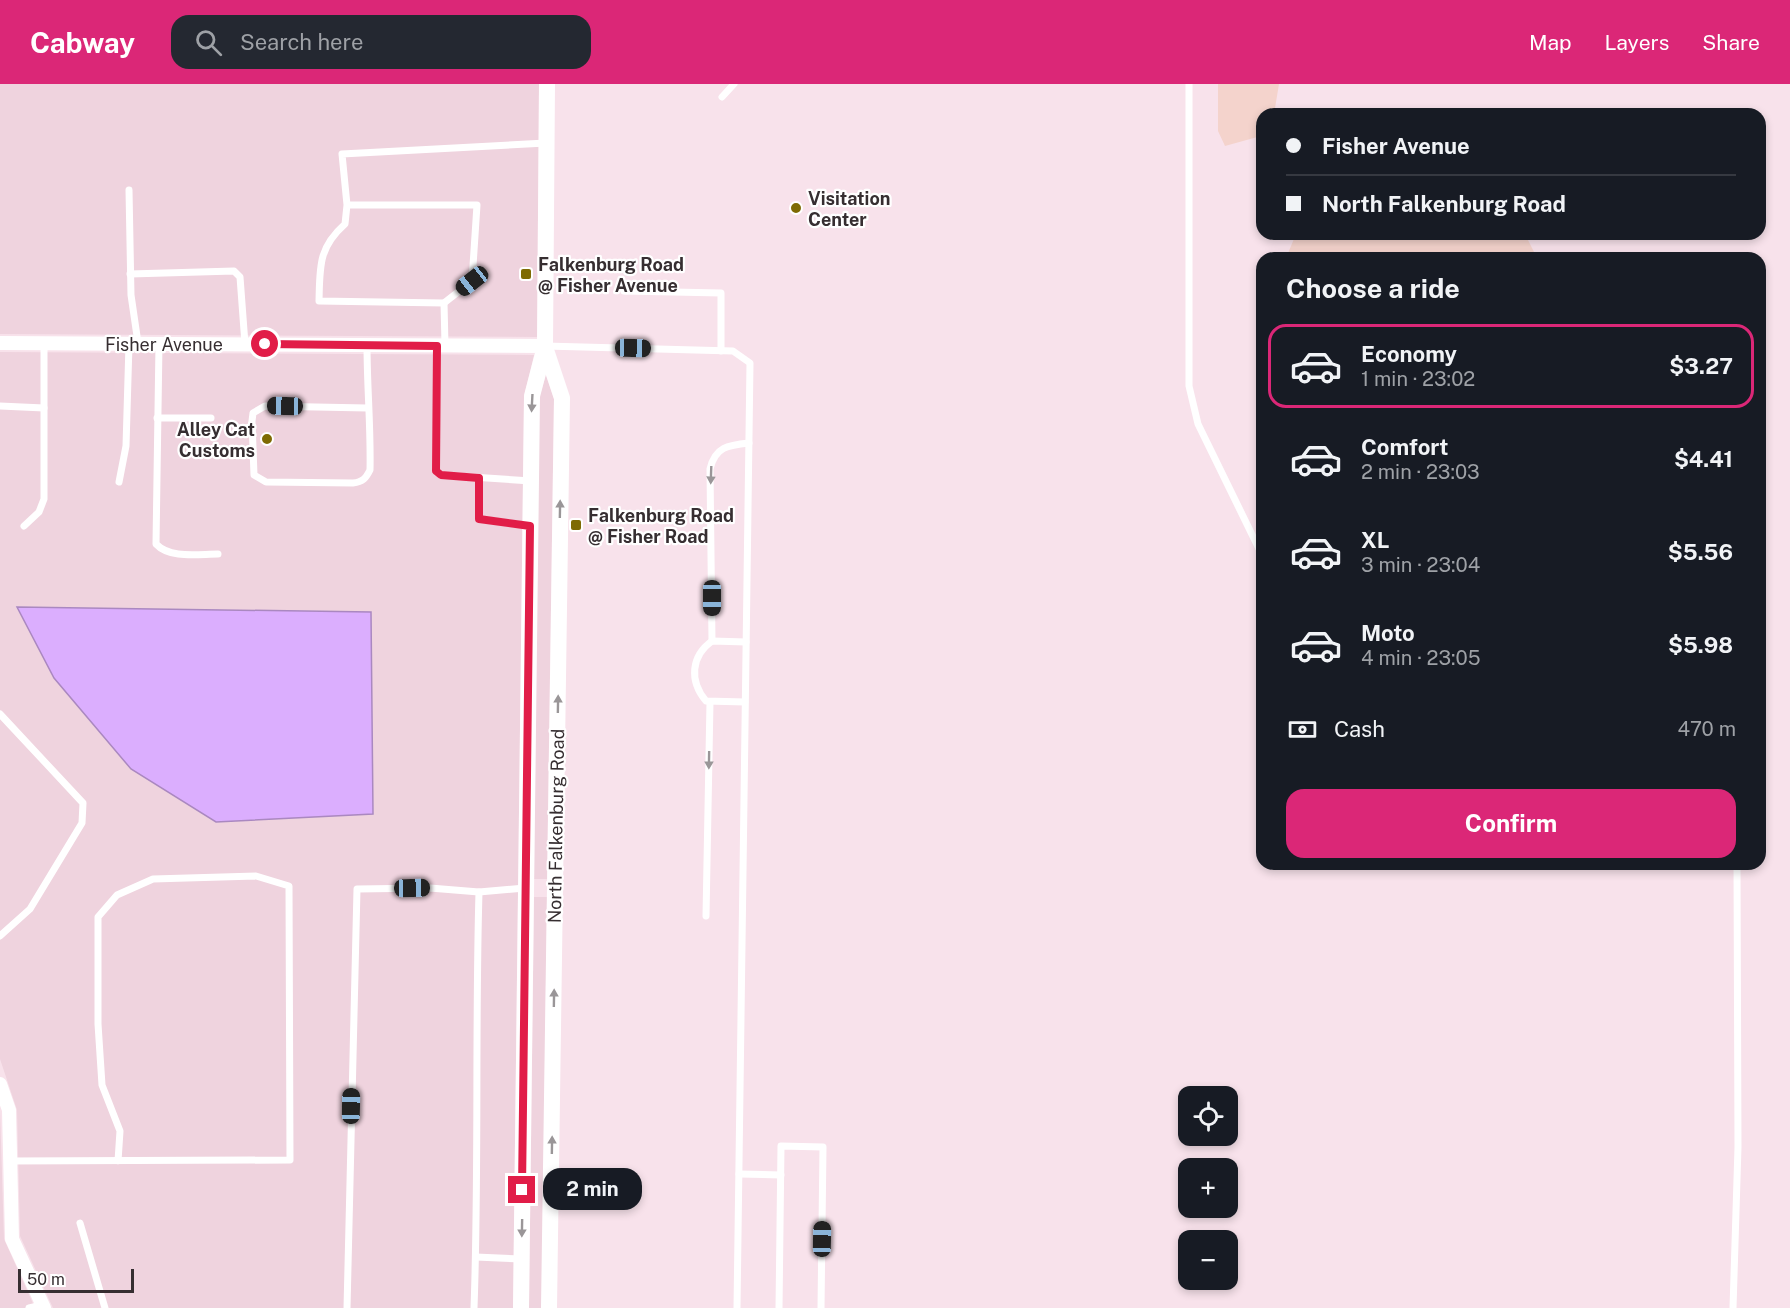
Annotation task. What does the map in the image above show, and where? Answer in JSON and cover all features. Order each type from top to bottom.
[{"type":"street","name":"North Falkenburg Road","points":[[521,1308],[532,396],[545,346],[547,84]]},
{"type":"street","name":"Fisher Avenue","points":[[0,343],[545,346]]},
{"type":"street","name":"North Falkenburg Road","points":[[545,346],[562,398],[549,1308]]},
{"type":"street","points":[[526,888],[555,888]]},
{"type":"street","points":[[0,1084],[9,1110],[5,1146],[10,1161],[12,1239],[38,1307]]},
{"type":"lane","points":[[722,97],[734,84]]},
{"type":"lane","points":[[1189,84],[1189,386],[1198,424],[1256,543]]},
{"type":"lane","points":[[347,205],[477,205],[472,281],[444,303],[319,301],[320,261],[330,237],[345,224],[347,205],[342,154],[546,143]]},
{"type":"lane","points":[[119,482],[126,446],[134,344],[129,190]]},
{"type":"lane","points":[[130,274],[234,271],[240,278],[245,344]]},
{"type":"lane","points":[[624,291],[722,293],[721,351]]},
{"type":"lane","points":[[444,303],[436,471],[441,475],[531,481]]},
{"type":"lane","points":[[24,526],[39,512],[44,499],[44,343]]},
{"type":"lane","points":[[159,344],[156,544],[162,551],[173,553],[218,554]]},
{"type":"lane","points":[[367,345],[367,408],[371,418],[370,470],[361,482],[266,482],[254,475],[252,421],[253,413],[258,409],[265,406],[367,408]]},
{"type":"lane","points":[[545,346],[733,351],[750,363],[737,1308]]},
{"type":"lane","points":[[0,406],[44,408]]},
{"type":"lane","points":[[157,418],[211,418]]},
{"type":"lane","points":[[745,702],[710,702],[701,695],[696,684],[695,671],[697,656],[712,641],[710,469],[712,459],[719,450],[728,445],[749,443]]},
{"type":"lane","points":[[479,478],[479,519],[530,526]]},
{"type":"lane","points":[[712,641],[746,642]]},
{"type":"lane","points":[[706,916],[710,702]]},
{"type":"lane","points":[[0,714],[83,803],[82,823],[30,909],[0,936]]},
{"type":"lane","points":[[1733,1308],[1738,1147],[1737,870]]},
{"type":"lane","points":[[10,1161],[118,1161],[290,1160],[289,886],[256,876],[153,879],[117,895],[98,917],[98,1024],[102,1085],[120,1131],[118,1161]]},
{"type":"lane","points":[[347,1308],[357,889],[430,888],[479,892],[526,888]]},
{"type":"lane","points":[[474,1308],[476,1257],[475,1030],[479,892]]},
{"type":"lane","points":[[779,1308],[781,1146],[823,1147],[821,1308]]},
{"type":"lane","points":[[739,1174],[781,1174]]},
{"type":"lane","points":[[80,1223],[105,1308]]},
{"type":"lane","points":[[476,1257],[521,1259]]},
{"type":"shaded area","points":[[0,84],[539,84],[537,337],[0,334]]},
{"type":"shaded area","points":[[1218,84],[1279,84],[1275,108],[1256,108],[1256,137],[1225,146],[1218,131]]},
{"type":"shaded area","points":[[1294,240],[1528,240],[1534,252],[1288,252]]},
{"type":"shaded area","points":[[0,352],[534,355],[524,397],[513,1308],[53,1308],[20,1236],[17,1110],[0,1059]]},
{"type":"shaded area","points":[[546,375],[554,399],[547,879],[534,879],[539,398]]},
{"type":"shaded area","points":[[17,607],[371,612],[373,814],[216,822],[131,769],[54,678]]},
{"type":"shaded area","points":[[534,897],[547,897],[542,1308],[529,1308]]},
{"type":"shaded area","points":[[0,1109],[4,1239],[35,1308],[0,1308]]},
{"type":"place","name":"Visitation Center","points":[[796,208]]},
{"type":"place","name":"Falkenburg Road @ Fisher Avenue","points":[[526,274]]},
{"type":"place","name":"Alley Cat Customs","points":[[267,439]]},
{"type":"place","name":"Falkenburg Road @ Fisher Road","points":[[576,525]]},
{"type":"route","points":[[265,344],[437,346],[436,471],[441,475],[479,478],[477,514],[479,519],[530,526],[522,1190]]}]
